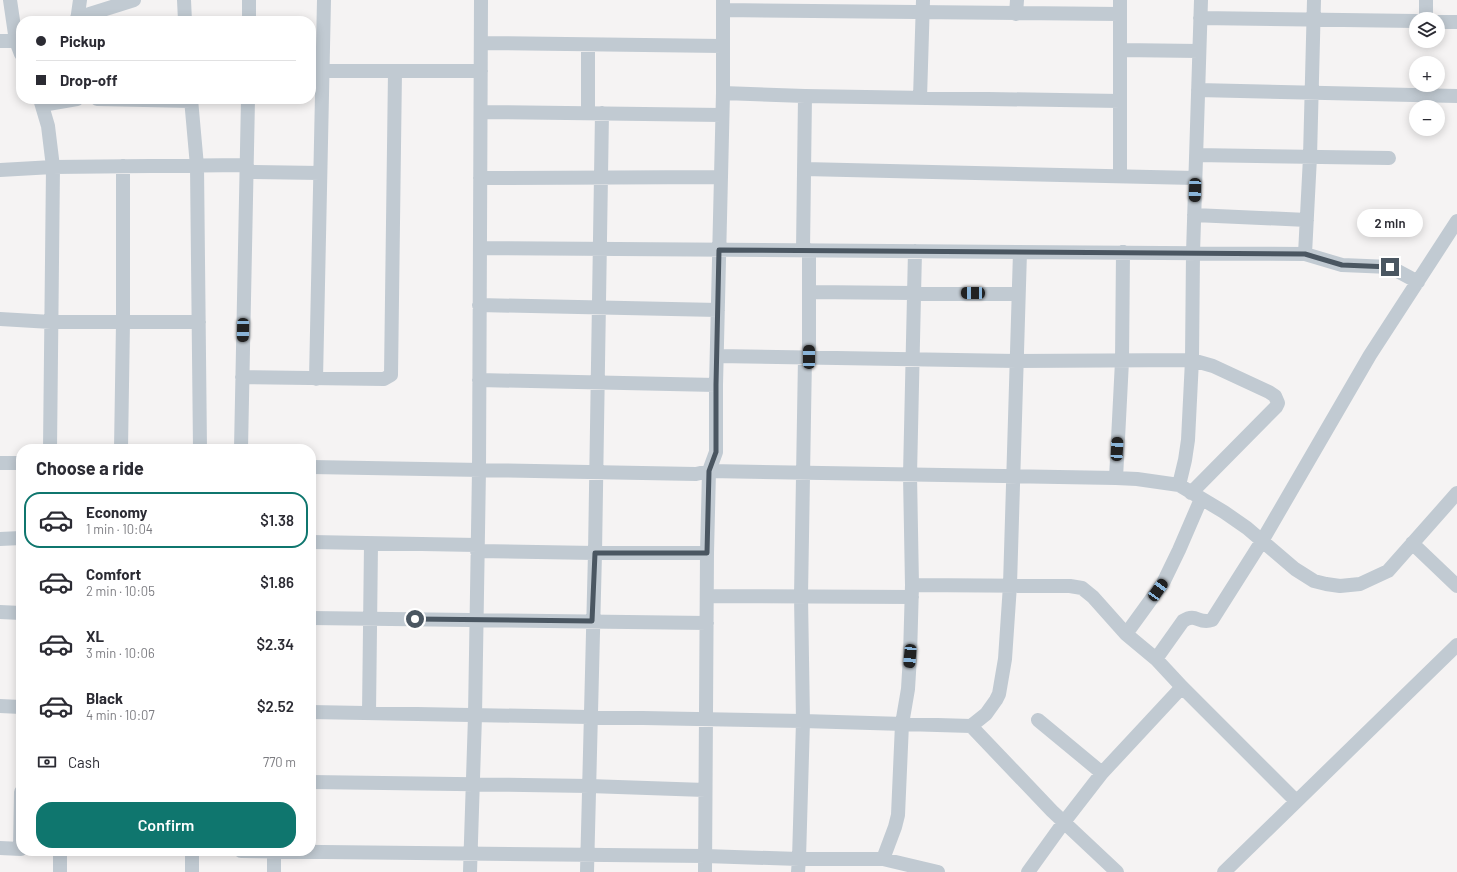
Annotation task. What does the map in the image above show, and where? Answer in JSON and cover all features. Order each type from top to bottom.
[{"type":"street","points":[[10,0],[16,30]]},
{"type":"street","points":[[78,16],[80,0]]},
{"type":"street","points":[[88,16],[134,0]]},
{"type":"street","points":[[184,0],[185,16]]},
{"type":"street","points":[[249,0],[249,16]]},
{"type":"street","points":[[316,379],[324,0]]},
{"type":"street","points":[[470,872],[475,716],[481,0]]},
{"type":"street","points":[[1120,0],[1120,175]]},
{"type":"street","points":[[1179,485],[1186,460],[1192,360],[1193,253],[1201,0]]},
{"type":"street","points":[[1305,254],[1310,157],[1314,0]]},
{"type":"street","points":[[1426,0],[1426,12]]},
{"type":"street","points":[[705,872],[707,553],[709,471],[716,452],[716,385],[723,93],[723,5],[1017,7],[1120,14]]},
{"type":"street","points":[[920,98],[923,6]]},
{"type":"street","points":[[1200,18],[1409,21]]},
{"type":"street","points":[[1445,22],[1457,22]]},
{"type":"street","points":[[0,41],[16,44]]},
{"type":"street","points":[[481,43],[722,46]]},
{"type":"street","points":[[587,872],[592,621],[595,553],[595,472],[601,177],[588,45]]},
{"type":"street","points":[[1120,50],[1199,51]]},
{"type":"street","points":[[322,71],[481,71]]},
{"type":"street","points":[[242,377],[384,379],[391,375],[395,71]]},
{"type":"street","points":[[1198,90],[1457,96]]},
{"type":"street","points":[[723,93],[805,96],[1120,101]]},
{"type":"street","points":[[799,866],[803,721],[802,596],[804,472],[809,292],[806,250],[804,169],[805,96]]},
{"type":"street","points":[[42,104],[48,126],[53,167],[50,444]]},
{"type":"street","points":[[191,104],[198,166],[200,444]]},
{"type":"street","points":[[241,444],[248,104]]},
{"type":"street","points":[[480,112],[722,114]]},
{"type":"street","points":[[1196,155],[1389,158]]},
{"type":"street","points":[[120,444],[123,322],[123,166]]},
{"type":"street","points":[[0,170],[53,167],[198,166],[320,173]]},
{"type":"street","points":[[804,169],[1120,175],[1196,178]]},
{"type":"street","points":[[480,178],[721,177]]},
{"type":"street","points":[[1194,215],[1307,220]]},
{"type":"street","points":[[1156,659],[1183,621],[1194,617],[1206,622],[1212,620],[1262,541],[1370,355],[1457,221]]},
{"type":"street","points":[[480,248],[1305,254],[1342,265],[1390,267],[1418,282]]},
{"type":"street","points":[[883,859],[898,815],[902,724],[908,689],[912,591],[910,475],[915,251]]},
{"type":"street","points":[[316,712],[803,721],[970,726],[986,714],[999,694],[1005,659],[1010,585],[1020,252]]},
{"type":"street","points":[[1116,478],[1122,361],[1123,252]]},
{"type":"street","points":[[809,292],[1018,294]]},
{"type":"street","points":[[479,305],[718,310]]},
{"type":"street","points":[[0,320],[51,322],[199,322]]},
{"type":"street","points":[[717,356],[912,358],[1016,361],[1192,360],[1213,366],[1275,396],[1278,404],[1276,407],[1196,496],[1179,550],[1163,583],[1126,634]]},
{"type":"street","points":[[479,380],[716,385]]},
{"type":"street","points":[[0,463],[16,463]]},
{"type":"street","points":[[316,467],[696,474],[709,471],[804,472],[1137,479],[1179,485],[1224,512],[1247,528],[1295,569],[1314,580],[1340,586],[1360,584],[1388,570],[1457,493]]},
{"type":"street","points":[[0,538],[16,538]]},
{"type":"street","points":[[316,542],[595,553],[707,553]]},
{"type":"street","points":[[1412,543],[1457,586]]},
{"type":"street","points":[[369,714],[371,544]]},
{"type":"street","points":[[707,596],[802,596],[1010,585],[1070,586],[1082,588],[1100,604],[1126,634],[1156,659],[1182,688],[1296,802]]},
{"type":"street","points":[[0,612],[16,613]]},
{"type":"street","points":[[316,618],[707,623]]},
{"type":"street","points":[[1224,872],[1457,645]]},
{"type":"street","points":[[1028,872],[1102,773],[1182,688]]},
{"type":"street","points":[[0,706],[16,706]]},
{"type":"street","points":[[1038,720],[1102,773]]},
{"type":"street","points":[[970,726],[1064,822],[1117,872]]},
{"type":"street","points":[[316,782],[589,786],[706,790]]},
{"type":"street","points":[[0,848],[16,848]]},
{"type":"street","points":[[316,852],[705,856],[799,866],[883,859],[938,872]]},
{"type":"street","points":[[60,856],[60,872]]},
{"type":"street","points":[[192,856],[192,872]]},
{"type":"street","points":[[274,856],[274,872]]},
{"type":"route","points":[[415,619],[592,621],[595,553],[707,553],[709,471],[716,452],[719,250],[1305,254],[1352,267],[1390,267]]}]
